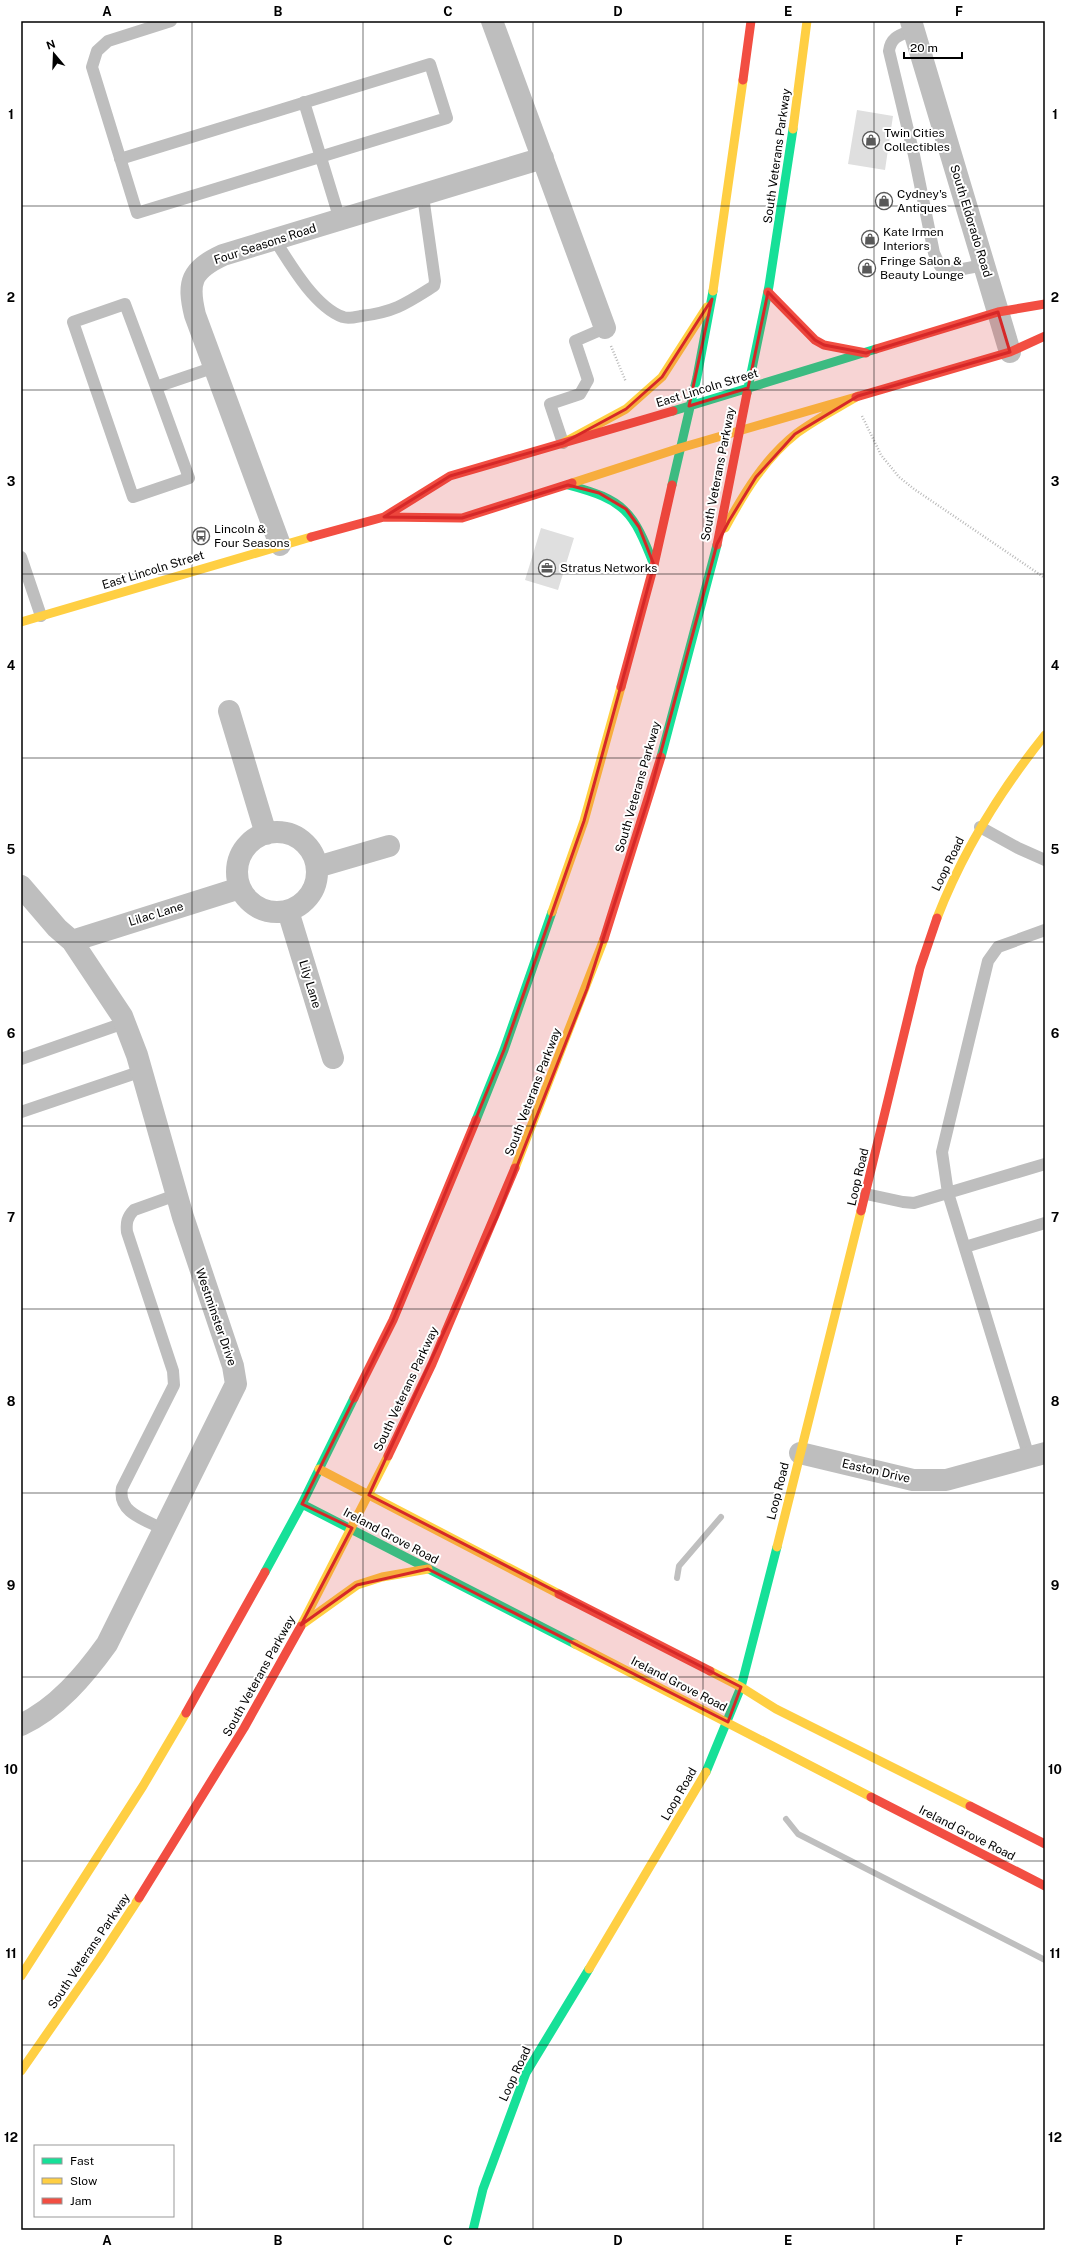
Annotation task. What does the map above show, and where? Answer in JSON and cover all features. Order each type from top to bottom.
[{"type":"main road","points":[[21,1976],[143,1786],[230,1636],[302,1504],[392,1320],[440,1208],[504,1050],[584,822],[654,565],[689,406],[697,377],[712,299],[752,21]]},
{"type":"main road","name":"South Veterans Parkway","points":[[21,2071],[116,1934],[232,1749],[301,1625],[352,1528],[436,1355],[498,1217],[587,989],[648,800],[717,544],[768,292],[794,126],[807,21]]},
{"type":"main road","points":[[768,292],[815,340],[824,345],[866,353]]},
{"type":"main road","points":[[563,443],[626,409],[662,378],[712,299]]},
{"type":"main road","name":"East Lincoln Street","points":[[384,517],[450,476],[689,406],[998,312],[1045,304]]},
{"type":"main road","name":"East Lincoln Street","points":[[21,622],[280,545],[384,517],[462,518],[680,448],[1010,352],[1045,336]]},
{"type":"main road","points":[[717,544],[756,477],[773,456],[795,434],[858,396]]},
{"type":"main road","points":[[568,485],[599,493],[626,509],[639,527],[654,565]]},
{"type":"main road","name":"Loop Road","points":[[474,2230],[483,2189],[526,2073],[706,1773],[728,1722],[741,1687],[800,1452],[814,1408],[918,976],[929,940],[951,881],[980,827],[1001,793],[1045,735]]},
{"type":"main road","name":"Ireland Grove Road","points":[[319,1468],[429,1528],[741,1687],[782,1712],[1045,1844]]},
{"type":"main road","name":"Ireland Grove Road","points":[[302,1504],[352,1528],[428,1569],[728,1722],[895,1811],[1045,1886]]},
{"type":"main road","points":[[301,1625],[357,1585],[382,1577],[428,1569]]},
{"type":"street","points":[[492,21],[605,328]]},
{"type":"street","name":"South Eldorado Road","points":[[912,26],[1010,352]]},
{"type":"street","name":"Four Seasons Road","points":[[280,545],[196,315],[190,287],[201,268],[208,262],[223,255],[423,196],[543,158]]},
{"type":"street","points":[[229,711],[266,834]]},
{"type":"street","points":[[279,833],[292,836],[304,843],[312,854],[317,867],[317,878],[314,889],[303,902],[288,911],[277,912],[260,908],[246,898],[240,888],[237,875],[238,862],[244,850],[254,840],[266,834],[279,833]]},
{"type":"street","points":[[317,867],[390,846]]},
{"type":"street","name":"Westminster Drive","points":[[21,886],[58,928],[72,941],[122,1016],[142,1070],[176,1194],[233,1366],[236,1384],[165,1530],[107,1644],[90,1668],[71,1690],[48,1708],[21,1725]]},
{"type":"street","name":"Lilac Lane","points":[[72,941],[240,888]]},
{"type":"street","name":"Lily Lane","points":[[288,911],[332,1058]]},
{"type":"street","name":"Easton Drive","points":[[800,1452],[913,1480],[946,1480],[1037,1455]]},
{"type":"lane","points":[[120,159],[430,64],[447,118],[137,213],[120,159],[92,67],[97,51],[108,40],[171,21]]},
{"type":"lane","points":[[912,26],[894,38],[890,43],[889,51],[914,155],[934,253],[940,266],[947,272],[984,265]]},
{"type":"lane","points":[[304,102],[340,220]]},
{"type":"lane","points":[[275,240],[298,275],[326,306],[339,315],[345,318],[372,315],[399,308],[434,286],[435,281],[423,196]]},
{"type":"lane","points":[[125,304],[156,387],[189,478],[133,497],[73,322],[125,304]]},
{"type":"lane","points":[[563,443],[550,404],[580,394],[588,380],[575,341],[605,328]]},
{"type":"lane","points":[[156,387],[215,367]]},
{"type":"lane","points":[[21,557],[41,616]]},
{"type":"lane","points":[[980,827],[1018,848],[1045,860]]},
{"type":"lane","points":[[1037,1455],[965,1248],[948,1193],[942,1152],[988,961],[998,947],[1045,930]]},
{"type":"lane","points":[[21,1059],[124,1023]]},
{"type":"lane","points":[[21,1112],[142,1070]]},
{"type":"lane","points":[[866,1194],[903,1202],[914,1202],[1045,1164]]},
{"type":"lane","points":[[165,1530],[127,1510],[120,1495],[122,1488],[174,1385],[173,1371],[127,1232],[126,1224],[129,1215],[134,1210],[176,1194]]},
{"type":"lane","points":[[965,1248],[1045,1223]]},
{"type":"path","points":[[605,328],[629,388]]},
{"type":"path","points":[[860,414],[875,445],[899,477],[1045,578]]},
{"type":"highlighted area","points":[[768,292],[815,340],[824,345],[866,353],[998,312],[1010,352],[858,396],[795,434],[756,477],[729,521],[717,544],[648,800],[587,989],[497,1217],[369,1495],[741,1687],[728,1722],[428,1569],[357,1585],[301,1625],[352,1528],[302,1504],[393,1320],[504,1050],[584,821],[654,565],[639,527],[626,509],[599,493],[568,485],[462,518],[384,517],[450,476],[563,443],[626,409],[662,377],[712,299],[689,406],[748,388]]},
{"type":"building","name":"Twin Cities Collectibles","points":[[857,110],[893,116],[885,170],[848,164]]},
{"type":"building","name":"Stratus Networks","points":[[541,528],[574,538],[558,590],[525,580]]},
{"type":"waterway","points":[[677,1578],[679,1566],[721,1517]]},
{"type":"waterway","points":[[786,1819],[798,1834],[1045,1960]]},
{"type":"traffic: fast","points":[[747,393],[769,286],[793,129]]},
{"type":"traffic: fast","points":[[672,485],[697,377],[713,291]]},
{"type":"traffic: fast","points":[[673,411],[876,349]]},
{"type":"traffic: fast","points":[[568,485],[603,496],[624,510],[633,520],[640,532],[654,565]]},
{"type":"traffic: fast","points":[[661,757],[717,545]]},
{"type":"traffic: fast","points":[[476,1120],[504,1050],[552,912]]},
{"type":"traffic: fast","points":[[265,1572],[302,1504],[354,1398]]},
{"type":"traffic: fast","points":[[302,1504],[575,1644]]},
{"type":"traffic: fast","points":[[706,1772],[741,1687],[777,1547]]},
{"type":"traffic: fast","points":[[473,2230],[483,2189],[526,2073],[589,1969]]},
{"type":"traffic: slow","points":[[793,129],[807,21]]},
{"type":"traffic: slow","points":[[713,291],[743,80]]},
{"type":"traffic: slow","points":[[563,443],[626,409],[662,377],[707,307]]},
{"type":"traffic: slow","points":[[725,528],[756,477],[785,443],[812,423],[858,396]]},
{"type":"traffic: slow","points":[[572,483],[680,448],[856,397]]},
{"type":"traffic: slow","points":[[21,622],[311,537]]},
{"type":"traffic: slow","points":[[552,912],[584,821],[621,687]]},
{"type":"traffic: slow","points":[[937,918],[947,893],[984,822],[1013,778],[1045,735]]},
{"type":"traffic: slow","points":[[515,1168],[604,939]]},
{"type":"traffic: slow","points":[[777,1547],[861,1211]]},
{"type":"traffic: slow","points":[[301,1626],[388,1456]]},
{"type":"traffic: slow","points":[[319,1469],[559,1594]]},
{"type":"traffic: slow","points":[[304,1623],[357,1585],[382,1577],[428,1569]]},
{"type":"traffic: slow","points":[[575,1644],[871,1797]]},
{"type":"traffic: slow","points":[[710,1671],[741,1687],[776,1709],[970,1806]]},
{"type":"traffic: slow","points":[[21,1976],[143,1786],[186,1713]]},
{"type":"traffic: slow","points":[[589,1969],[706,1772]]},
{"type":"traffic: slow","points":[[21,2071],[99,1959],[139,1898]]},
{"type":"traffic: jam","points":[[743,80],[751,21]]},
{"type":"traffic: jam","points":[[768,292],[815,340],[824,345],[866,353]]},
{"type":"traffic: jam","points":[[876,349],[998,312],[1045,304]]},
{"type":"traffic: jam","points":[[856,397],[1010,352],[1045,336]]},
{"type":"traffic: jam","points":[[717,545],[747,393]]},
{"type":"traffic: jam","points":[[384,517],[450,476],[673,411]]},
{"type":"traffic: jam","points":[[311,537],[384,517],[462,518],[572,483]]},
{"type":"traffic: jam","points":[[621,687],[654,565],[672,485]]},
{"type":"traffic: jam","points":[[604,939],[661,757]]},
{"type":"traffic: jam","points":[[861,1211],[920,968],[937,918]]},
{"type":"traffic: jam","points":[[354,1398],[393,1320],[476,1120]]},
{"type":"traffic: jam","points":[[388,1456],[432,1364],[515,1168]]},
{"type":"traffic: jam","points":[[186,1713],[265,1572]]},
{"type":"traffic: jam","points":[[559,1594],[710,1671]]},
{"type":"traffic: jam","points":[[139,1898],[244,1728],[301,1626]]},
{"type":"traffic: jam","points":[[871,1797],[1045,1886]]},
{"type":"traffic: jam","points":[[970,1806],[1045,1844]]},
{"type":"place","name":"Twin Cities Collectibles","points":[[871,140]]},
{"type":"place","name":"Cydney's Antiques","points":[[884,201]]},
{"type":"place","name":"Kate Irmen Interiors","points":[[870,239]]},
{"type":"place","name":"Fringe Salon & Beauty Lounge","points":[[867,268]]},
{"type":"place","name":"Lincoln & Four Seasons","points":[[201,536]]},
{"type":"place","name":"Stratus Networks","points":[[547,568]]}]
